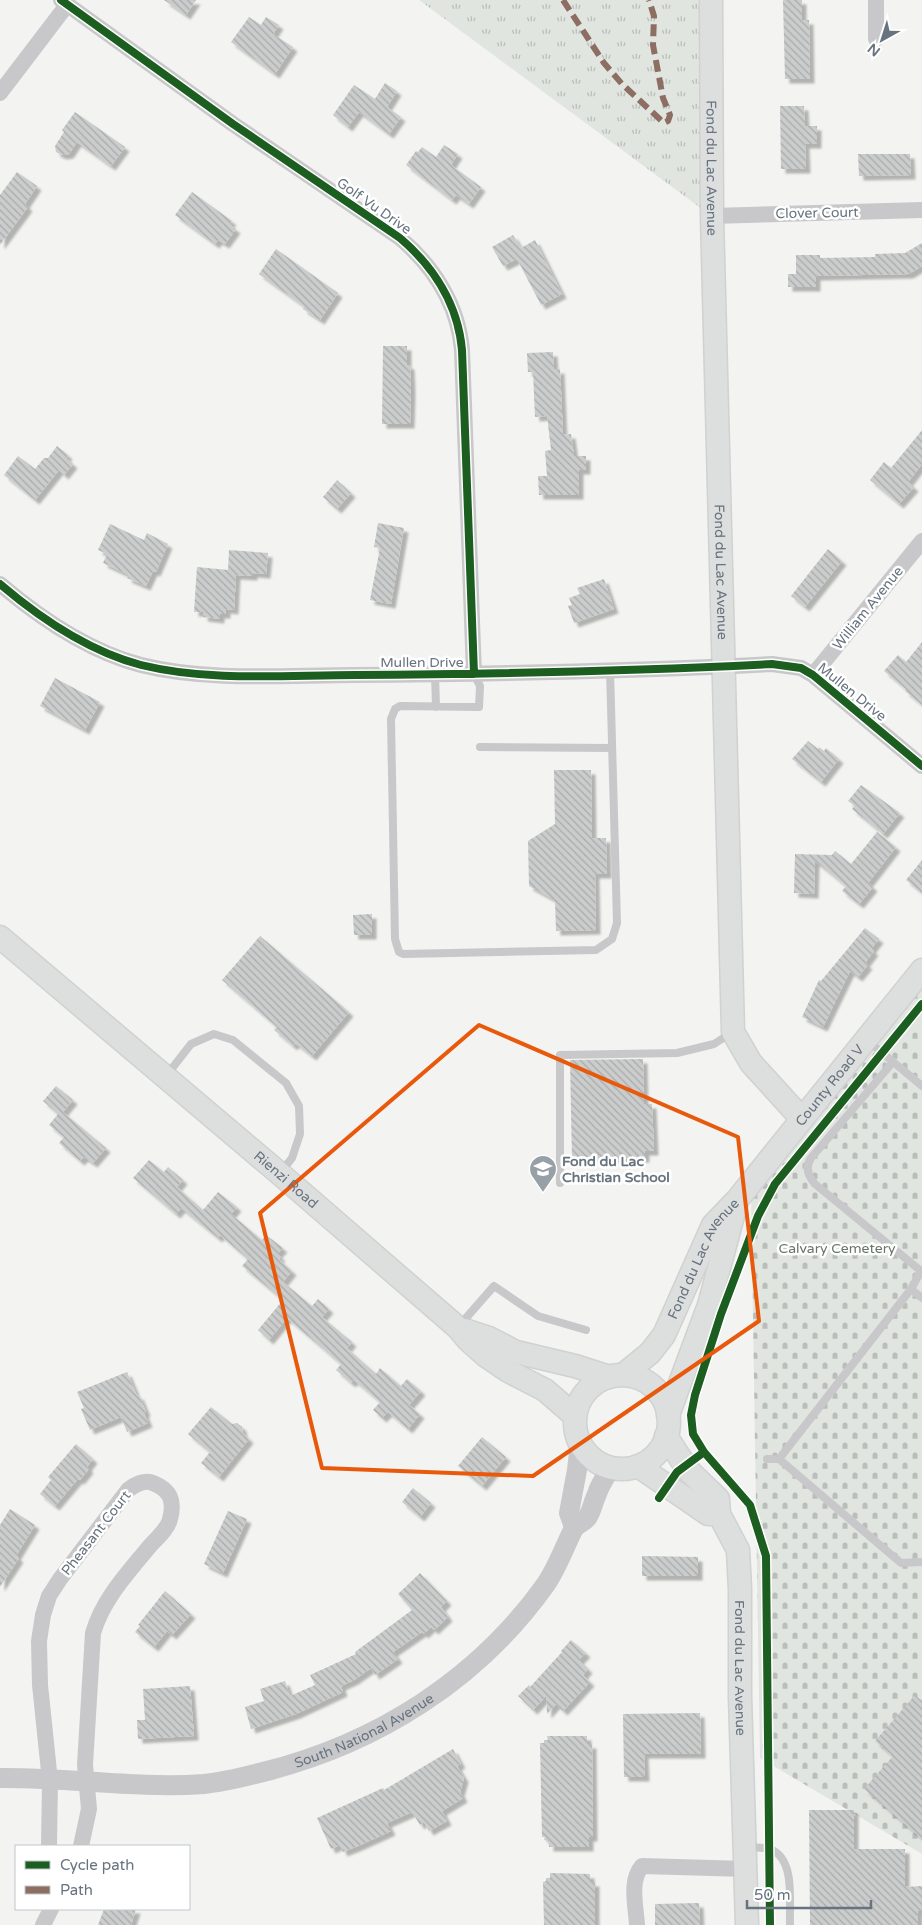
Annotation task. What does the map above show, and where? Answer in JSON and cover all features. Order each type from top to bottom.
[{"type":"main road","name":"Fond du Lac Avenue","points":[[711,0],[712,216],[732,1032]]},
{"type":"main road","name":"Rienzi Road","points":[[0,937],[279,1173],[457,1327],[486,1356],[508,1371],[545,1390],[575,1416]]},
{"type":"main road","name":"County Road V","points":[[737,1200],[922,970]]},
{"type":"main road","points":[[732,1032],[751,1063],[802,1119]]},
{"type":"main road","name":"Fond du Lac Avenue","points":[[616,1376],[650,1353],[664,1335],[713,1224],[737,1200]]},
{"type":"main road","name":"Fond du Lac Avenue","points":[[737,1200],[709,1305],[667,1425],[688,1470],[718,1499],[720,1514],[738,1550],[740,1698],[747,1925]]},
{"type":"main road","points":[[457,1327],[489,1338],[516,1352],[616,1376],[636,1377],[648,1383],[657,1391],[664,1402],[667,1425],[659,1451],[649,1460],[638,1466],[625,1469],[611,1468],[588,1454],[580,1443],[576,1430],[575,1416],[579,1403],[586,1391],[597,1382],[616,1376]]},
{"type":"main road","points":[[638,1466],[708,1514],[720,1514]]},
{"type":"street","points":[[876,0],[876,39]]},
{"type":"street","points":[[0,93],[64,2]]},
{"type":"street","name":"Golf Vu Drive","points":[[64,2],[234,124],[400,238],[423,260],[439,281],[456,319],[462,350],[474,674]]},
{"type":"street","name":"Clover Court","points":[[712,216],[922,210]]},
{"type":"street","name":"William Avenue","points":[[813,675],[922,541]]},
{"type":"street","name":"Mullen Drive","points":[[0,584],[29,609],[65,632],[117,658],[158,668],[185,672],[228,675],[474,674],[772,664],[801,668],[813,675],[922,766]]},
{"type":"street","points":[[574,1527],[569,1514],[580,1443]]},
{"type":"street","name":"South National Avenue","points":[[0,1778],[180,1785],[226,1781],[306,1760],[338,1748],[383,1727],[446,1687],[502,1637],[549,1579],[574,1527],[586,1520],[597,1493],[611,1468]]},
{"type":"street","name":"Pheasant Court","points":[[49,1845],[50,1781],[40,1685],[39,1641],[47,1602],[60,1579],[128,1490],[135,1485],[149,1481],[165,1488],[173,1503],[170,1521],[110,1596],[97,1620],[93,1633],[85,1765],[89,1809],[81,1845]]},
{"type":"street","points":[[638,1925],[635,1880],[637,1872],[642,1866],[745,1858]]},
{"type":"lane","points":[[474,674],[480,686],[480,707],[400,706],[395,709],[391,719],[396,939],[397,948],[403,954],[589,951],[608,944],[612,939],[617,923],[610,670]]},
{"type":"lane","points":[[435,674],[436,707]]},
{"type":"lane","points":[[480,747],[612,748]]},
{"type":"lane","points":[[560,1183],[560,1055],[677,1053],[714,1044],[732,1032]]},
{"type":"lane","points":[[165,1077],[191,1044],[214,1034],[233,1040],[286,1083],[299,1106],[300,1134],[292,1158],[279,1173]]},
{"type":"lane","points":[[866,1039],[922,1086]]},
{"type":"lane","points":[[779,1459],[910,1288],[921,1270],[815,1184],[811,1179],[808,1169],[811,1158],[893,1062]]},
{"type":"lane","points":[[457,1327],[494,1286],[538,1316],[586,1330]]},
{"type":"lane","points":[[910,1288],[922,1298]]},
{"type":"lane","points":[[767,1459],[779,1459],[902,1563],[922,1562]]},
{"type":"lane","points":[[745,1858],[769,1849],[782,1856],[788,1871],[790,1925]]},
{"type":"highlighted area","points":[[479,1025],[738,1137],[759,1321],[533,1476],[322,1468],[260,1213]]},
{"type":"green space","points":[[419,0],[711,0],[706,212]]},
{"type":"green space","name":"Calvary Cemetery","points":[[922,987],[922,1854],[760,1758],[751,1192]]},
{"type":"building","points":[[164,0],[196,0],[186,15]]},
{"type":"building","points":[[783,0],[802,0],[802,20],[809,20],[810,79],[785,79]]},
{"type":"building","points":[[249,17],[261,25],[266,17],[279,25],[273,34],[293,47],[275,74],[231,42]]},
{"type":"building","points":[[385,83],[397,91],[387,107],[401,117],[389,134],[359,112],[348,127],[333,115],[354,85],[375,99]]},
{"type":"building","points":[[780,106],[804,106],[805,126],[817,126],[817,144],[805,144],[806,169],[781,169]]},
{"type":"building","points":[[75,112],[125,147],[111,166],[77,142],[69,154],[62,155],[56,152],[55,146],[64,132],[62,130]]},
{"type":"building","points":[[444,145],[458,154],[451,165],[481,187],[469,204],[456,195],[452,200],[406,165],[416,151],[418,152],[422,147],[436,157]]},
{"type":"building","points":[[858,154],[910,154],[911,175],[859,176]]},
{"type":"building","points":[[17,172],[37,186],[25,204],[28,207],[0,245],[0,195]]},
{"type":"building","points":[[192,192],[232,221],[229,224],[236,229],[225,244],[218,240],[215,244],[175,215]]},
{"type":"building","points":[[513,235],[521,248],[535,240],[562,294],[541,305],[517,259],[503,266],[492,247]]},
{"type":"building","points":[[922,243],[922,266],[909,274],[816,276],[816,287],[788,287],[788,274],[796,274],[796,255],[820,255],[820,258],[875,257],[875,254],[905,253]]},
{"type":"building","points":[[276,249],[338,293],[320,320],[303,309],[304,306],[259,274]]},
{"type":"building","points":[[383,346],[407,346],[407,365],[410,365],[411,389],[410,424],[382,424]]},
{"type":"building","points":[[553,352],[554,370],[560,369],[563,435],[571,434],[574,456],[586,456],[586,470],[579,470],[579,495],[539,495],[538,476],[547,476],[545,451],[551,450],[547,416],[535,417],[533,372],[528,372],[527,353]]},
{"type":"building","points":[[922,430],[922,464],[908,482],[914,487],[899,504],[870,480],[884,462],[891,468]]},
{"type":"building","points":[[57,446],[68,455],[66,458],[73,464],[64,475],[59,470],[35,500],[4,475],[18,456],[35,469],[44,458],[48,458]]},
{"type":"building","points":[[337,480],[351,493],[337,509],[323,497]]},
{"type":"building","points":[[378,523],[404,528],[391,604],[370,600],[380,548],[374,547]]},
{"type":"building","points":[[110,524],[144,540],[147,533],[168,544],[156,572],[153,571],[146,586],[127,578],[129,575],[103,563],[107,554],[98,550]]},
{"type":"building","points":[[828,549],[842,561],[805,607],[791,596]]},
{"type":"building","points":[[229,550],[268,553],[266,574],[253,573],[253,576],[236,575],[234,610],[226,609],[226,614],[220,614],[220,619],[203,617],[204,612],[194,612],[197,567],[228,570]]},
{"type":"building","points":[[604,579],[614,609],[574,623],[568,606],[572,605],[569,598],[580,594],[577,588]]},
{"type":"building","points":[[922,642],[922,705],[884,671],[898,655],[906,662]]},
{"type":"building","points":[[55,678],[100,702],[85,730],[40,706]]},
{"type":"building","points":[[808,741],[818,749],[819,747],[824,751],[826,748],[839,759],[821,782],[792,759]]},
{"type":"building","points":[[554,770],[591,770],[592,838],[606,838],[607,874],[595,874],[596,930],[556,931],[555,900],[529,886],[528,841],[555,824]]},
{"type":"building","points":[[861,785],[900,813],[883,834],[852,809],[855,806],[848,801]]},
{"type":"building","points":[[877,832],[896,847],[868,883],[873,887],[859,904],[842,891],[846,886],[815,861],[814,894],[794,893],[795,854],[832,855],[835,851],[851,864]]},
{"type":"building","points":[[922,860],[922,893],[906,880]]},
{"type":"building","points":[[372,914],[372,935],[354,935],[353,915]]},
{"type":"building","points":[[865,928],[879,939],[871,949],[874,951],[865,963],[868,965],[858,977],[850,971],[823,1027],[802,1017],[819,980],[821,981]]},
{"type":"building","points":[[260,936],[349,1012],[312,1056],[295,1043],[293,1046],[274,1030],[277,1027],[222,980]]},
{"type":"building","points":[[643,1059],[644,1104],[652,1104],[654,1151],[645,1151],[645,1158],[572,1160],[570,1060]]},
{"type":"building","points":[[56,1086],[73,1100],[63,1112],[106,1148],[93,1163],[84,1157],[80,1161],[59,1143],[64,1137],[49,1125],[58,1114],[43,1101]]},
{"type":"building","points":[[149,1160],[164,1172],[168,1167],[183,1180],[177,1187],[203,1210],[218,1192],[237,1207],[231,1214],[262,1240],[266,1235],[283,1248],[277,1254],[281,1257],[279,1259],[292,1271],[283,1282],[312,1306],[318,1299],[329,1309],[322,1317],[352,1342],[347,1348],[376,1374],[380,1368],[401,1386],[407,1379],[421,1391],[409,1405],[420,1414],[408,1429],[388,1412],[382,1418],[373,1410],[380,1402],[354,1380],[351,1383],[336,1370],[341,1364],[287,1318],[269,1340],[258,1330],[283,1300],[242,1266],[248,1259],[220,1235],[218,1238],[181,1208],[176,1214],[133,1178]]},
{"type":"building","points":[[127,1372],[146,1412],[144,1413],[148,1423],[127,1432],[121,1417],[90,1430],[81,1409],[84,1408],[77,1392]]},
{"type":"building","points":[[211,1407],[232,1424],[237,1423],[242,1427],[243,1433],[249,1439],[219,1477],[201,1463],[210,1452],[188,1434]]},
{"type":"building","points":[[482,1437],[506,1457],[482,1486],[458,1466]]},
{"type":"building","points":[[76,1444],[93,1459],[87,1467],[89,1469],[55,1506],[40,1494],[51,1480],[48,1477]]},
{"type":"building","points":[[413,1488],[431,1503],[420,1517],[402,1502]]},
{"type":"building","points":[[10,1509],[35,1525],[16,1556],[19,1558],[0,1587],[0,1525]]},
{"type":"building","points":[[228,1511],[247,1519],[223,1573],[204,1564]]},
{"type":"building","points":[[642,1556],[698,1557],[698,1576],[642,1576]]},
{"type":"building","points":[[420,1573],[447,1601],[441,1607],[448,1617],[434,1630],[431,1627],[424,1634],[422,1632],[393,1652],[398,1659],[375,1675],[371,1668],[354,1680],[341,1686],[343,1692],[296,1714],[251,1729],[245,1707],[264,1701],[260,1689],[285,1681],[290,1696],[315,1685],[310,1675],[356,1654],[355,1652],[412,1610],[398,1594]]},
{"type":"building","points":[[165,1591],[191,1614],[172,1635],[167,1631],[154,1647],[135,1632],[140,1626],[138,1625]]},
{"type":"building","points":[[571,1640],[586,1653],[579,1660],[588,1669],[583,1675],[590,1682],[563,1711],[556,1704],[547,1714],[546,1696],[533,1710],[518,1696],[529,1685],[530,1687]]},
{"type":"building","points":[[190,1686],[194,1736],[138,1739],[137,1720],[145,1720],[143,1689]]},
{"type":"building","points":[[915,1695],[922,1701],[922,1839],[864,1789],[893,1756],[875,1741]]},
{"type":"building","points":[[700,1713],[701,1754],[644,1754],[645,1777],[624,1777],[623,1714]]},
{"type":"building","points":[[547,1736],[587,1736],[587,1744],[592,1744],[593,1837],[589,1837],[589,1847],[549,1847],[549,1840],[544,1840],[545,1837],[542,1837],[540,1743],[548,1740]]},
{"type":"building","points":[[453,1749],[461,1764],[457,1766],[464,1778],[460,1792],[463,1798],[442,1811],[447,1821],[429,1831],[424,1822],[420,1825],[412,1812],[387,1823],[391,1831],[343,1852],[340,1845],[331,1849],[317,1818],[383,1788],[384,1790]]},
{"type":"building","points":[[809,1810],[854,1810],[854,1849],[905,1849],[905,1887],[922,1886],[922,1911],[918,1911],[918,1925],[810,1925]]},
{"type":"building","points":[[550,1873],[590,1874],[590,1882],[595,1882],[595,1925],[544,1925],[543,1882],[546,1881],[546,1878],[550,1878]]},
{"type":"building","points":[[699,1903],[700,1925],[655,1925],[655,1904]]},
{"type":"building","points":[[104,1910],[136,1910],[131,1925],[98,1925]]},
{"type":"marked path","points":[[563,0],[604,63],[622,84],[664,123],[668,121],[670,115],[663,98],[653,45],[654,16],[649,0]]},
{"type":"cycle path","points":[[61,0],[233,124],[400,238],[434,274],[450,302],[460,333],[462,350],[474,674]]},
{"type":"cycle path","points":[[0,584],[49,621],[102,651],[141,665],[194,674],[221,676],[460,674],[772,664],[801,668],[813,675],[922,766]]},
{"type":"cycle path","points":[[770,1925],[766,1556],[750,1505],[704,1452],[693,1434],[691,1415],[695,1395],[721,1314],[758,1216],[775,1184],[922,1004]]},
{"type":"cycle path","points":[[659,1498],[677,1472],[704,1452]]},
{"type":"place","name":"Fond du Lac Christian School","points":[[543,1193]]}]
